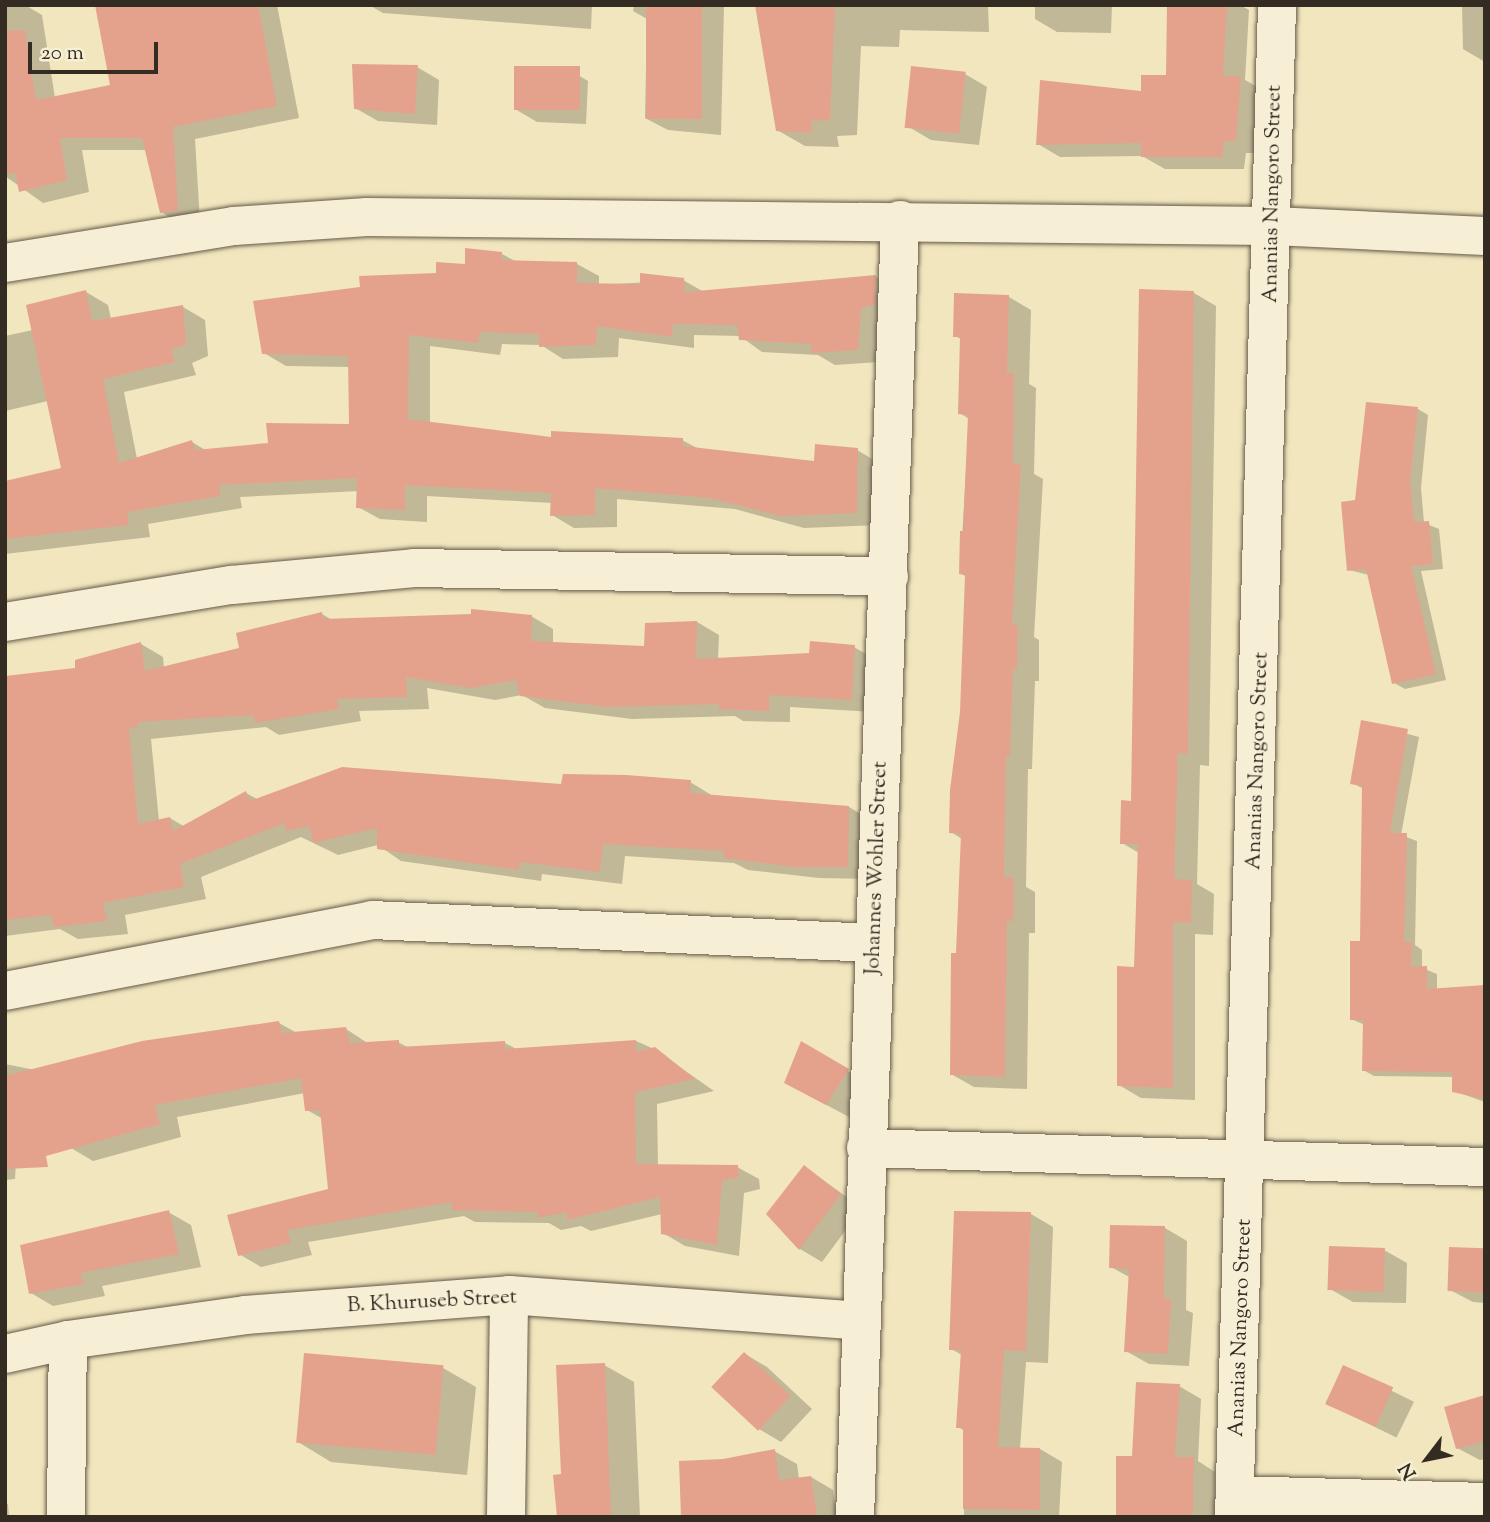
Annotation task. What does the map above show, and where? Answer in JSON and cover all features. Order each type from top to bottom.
[{"type":"street","name":"Ananias Nangoro Street","points":[[1235,1506],[1247,1158],[1277,5]]},
{"type":"street","points":[[5,263],[234,226],[367,217],[900,220],[1273,226],[1485,236]]},
{"type":"street","name":"Johannes Wohler Street","points":[[855,1517],[873,943],[890,576],[900,220]]},
{"type":"street","points":[[5,622],[232,585],[414,568],[890,576]]},
{"type":"street","points":[[5,991],[372,920],[873,943]]},
{"type":"street","points":[[866,1148],[1485,1167]]},
{"type":"street","points":[[506,1517],[509,1295]]},
{"type":"street","name":"B. Khuruseb Street","points":[[5,1354],[68,1340],[245,1315],[509,1295],[860,1321]]},
{"type":"street","points":[[66,1517],[68,1340]]},
{"type":"street","points":[[1235,1506],[1485,1502]]},
{"type":"building","points":[[95,5],[258,5],[277,106],[173,127],[178,210],[160,213],[142,138],[60,138],[67,180],[19,192],[15,173],[5,174],[5,31],[25,30],[36,100],[110,85]]},
{"type":"building","points":[[646,5],[702,5],[702,119],[646,119]]},
{"type":"building","points":[[755,5],[835,5],[830,120],[811,121],[812,133],[776,131]]},
{"type":"building","points":[[1167,5],[1227,5],[1223,76],[1241,76],[1236,141],[1224,141],[1222,157],[1141,157],[1141,143],[1036,145],[1040,80],[1141,91],[1141,75],[1166,75]]},
{"type":"building","points":[[352,64],[418,65],[415,114],[354,109]]},
{"type":"building","points":[[514,66],[580,66],[580,110],[514,110]]},
{"type":"building","points":[[911,66],[966,72],[959,133],[905,128]]},
{"type":"building","points":[[465,248],[502,252],[502,260],[577,262],[577,283],[640,284],[640,273],[684,278],[685,292],[876,275],[875,304],[861,308],[858,350],[811,353],[812,344],[739,340],[737,325],[673,324],[672,337],[597,326],[596,345],[539,347],[539,334],[480,332],[478,343],[409,335],[408,419],[551,437],[551,431],[683,438],[683,446],[814,461],[815,444],[858,448],[857,513],[780,516],[711,498],[595,488],[595,515],[550,516],[551,493],[405,485],[405,510],[356,508],[357,478],[219,485],[220,496],[127,512],[129,525],[5,539],[5,481],[61,468],[26,305],[86,290],[92,321],[183,305],[186,344],[171,350],[175,362],[103,379],[119,463],[192,440],[195,450],[268,443],[266,423],[349,424],[348,356],[262,354],[253,301],[360,287],[359,276],[436,273],[436,262],[465,264]]},
{"type":"building","points":[[1139,289],[1194,291],[1188,754],[1178,753],[1174,879],[1192,880],[1191,923],[1173,922],[1173,1088],[1117,1086],[1117,966],[1134,967],[1138,844],[1120,844],[1121,800],[1131,801]]},
{"type":"building","points":[[954,293],[1009,295],[1007,373],[1014,373],[1013,464],[1021,464],[1012,625],[1018,625],[1017,669],[1013,669],[1010,757],[1006,757],[1004,877],[1014,878],[1013,921],[1007,921],[1005,1077],[950,1075],[951,953],[956,953],[961,834],[949,833],[950,790],[960,712],[965,575],[959,574],[960,531],[963,531],[968,415],[958,414],[960,337],[953,337]]},
{"type":"building","points":[[1366,402],[1418,407],[1410,481],[1414,522],[1429,521],[1433,564],[1411,566],[1436,674],[1392,684],[1366,569],[1347,571],[1341,502],[1355,500]]},
{"type":"building","points":[[471,609],[532,615],[531,641],[644,646],[645,623],[697,621],[696,659],[809,653],[810,641],[855,645],[852,700],[769,695],[769,711],[719,709],[719,704],[608,707],[520,696],[516,680],[471,688],[406,677],[407,697],[337,699],[339,709],[255,723],[253,715],[138,722],[138,728],[129,727],[138,824],[170,817],[173,831],[246,791],[250,801],[342,767],[561,784],[563,774],[626,775],[691,780],[690,793],[849,806],[848,867],[795,867],[724,858],[724,851],[603,844],[600,872],[520,862],[519,870],[377,849],[377,828],[314,843],[309,826],[286,831],[285,823],[180,864],[184,887],[103,903],[107,921],[54,927],[51,915],[5,920],[5,676],[75,668],[75,660],[141,642],[145,671],[239,648],[236,633],[322,612],[323,619],[471,614]]},
{"type":"building","points":[[1361,720],[1408,729],[1390,833],[1407,833],[1404,942],[1412,942],[1411,967],[1427,966],[1427,989],[1485,985],[1485,1099],[1452,1092],[1452,1072],[1362,1071],[1363,1020],[1350,1020],[1350,941],[1360,941],[1362,786],[1350,784]]},
{"type":"building","points":[[279,1021],[282,1033],[346,1027],[350,1043],[399,1040],[399,1047],[505,1041],[505,1049],[636,1040],[636,1052],[655,1047],[695,1079],[635,1092],[636,1164],[738,1165],[739,1177],[722,1181],[717,1245],[661,1234],[660,1197],[567,1220],[567,1212],[537,1218],[538,1212],[452,1210],[452,1202],[287,1230],[291,1243],[238,1256],[227,1215],[328,1189],[320,1110],[305,1111],[301,1078],[155,1105],[160,1124],[46,1156],[48,1167],[5,1169],[5,1076],[142,1041]]},
{"type":"building","points":[[801,1041],[849,1069],[826,1105],[784,1083]]},
{"type":"building","points":[[804,1165],[841,1194],[799,1250],[766,1214]]},
{"type":"building","points":[[169,1210],[179,1254],[80,1273],[84,1284],[29,1294],[20,1245]]},
{"type":"building","points":[[954,1211],[1031,1212],[1026,1351],[1004,1350],[998,1447],[1040,1448],[1040,1510],[963,1509],[963,1428],[956,1428],[961,1350],[949,1350]]},
{"type":"building","points":[[1110,1225],[1165,1226],[1164,1298],[1171,1299],[1168,1354],[1124,1352],[1129,1269],[1109,1268]]},
{"type":"building","points":[[1329,1246],[1385,1248],[1383,1292],[1327,1290]]},
{"type":"building","points":[[1449,1247],[1485,1248],[1483,1292],[1447,1291]]},
{"type":"building","points":[[744,1352],[791,1396],[758,1431],[711,1387]]},
{"type":"building","points":[[304,1353],[443,1365],[436,1455],[296,1443]]},
{"type":"building","points":[[605,1363],[611,1517],[557,1517],[553,1475],[561,1474],[556,1365]]},
{"type":"building","points":[[1343,1365],[1393,1387],[1376,1427],[1326,1404]]},
{"type":"building","points":[[1136,1382],[1180,1384],[1175,1457],[1194,1457],[1193,1517],[1116,1517],[1116,1456],[1132,1456]]},
{"type":"building","points":[[1485,1395],[1485,1441],[1456,1449],[1444,1407]]},
{"type":"building","points":[[775,1449],[779,1480],[811,1476],[817,1517],[681,1517],[679,1461],[723,1459]]}]
